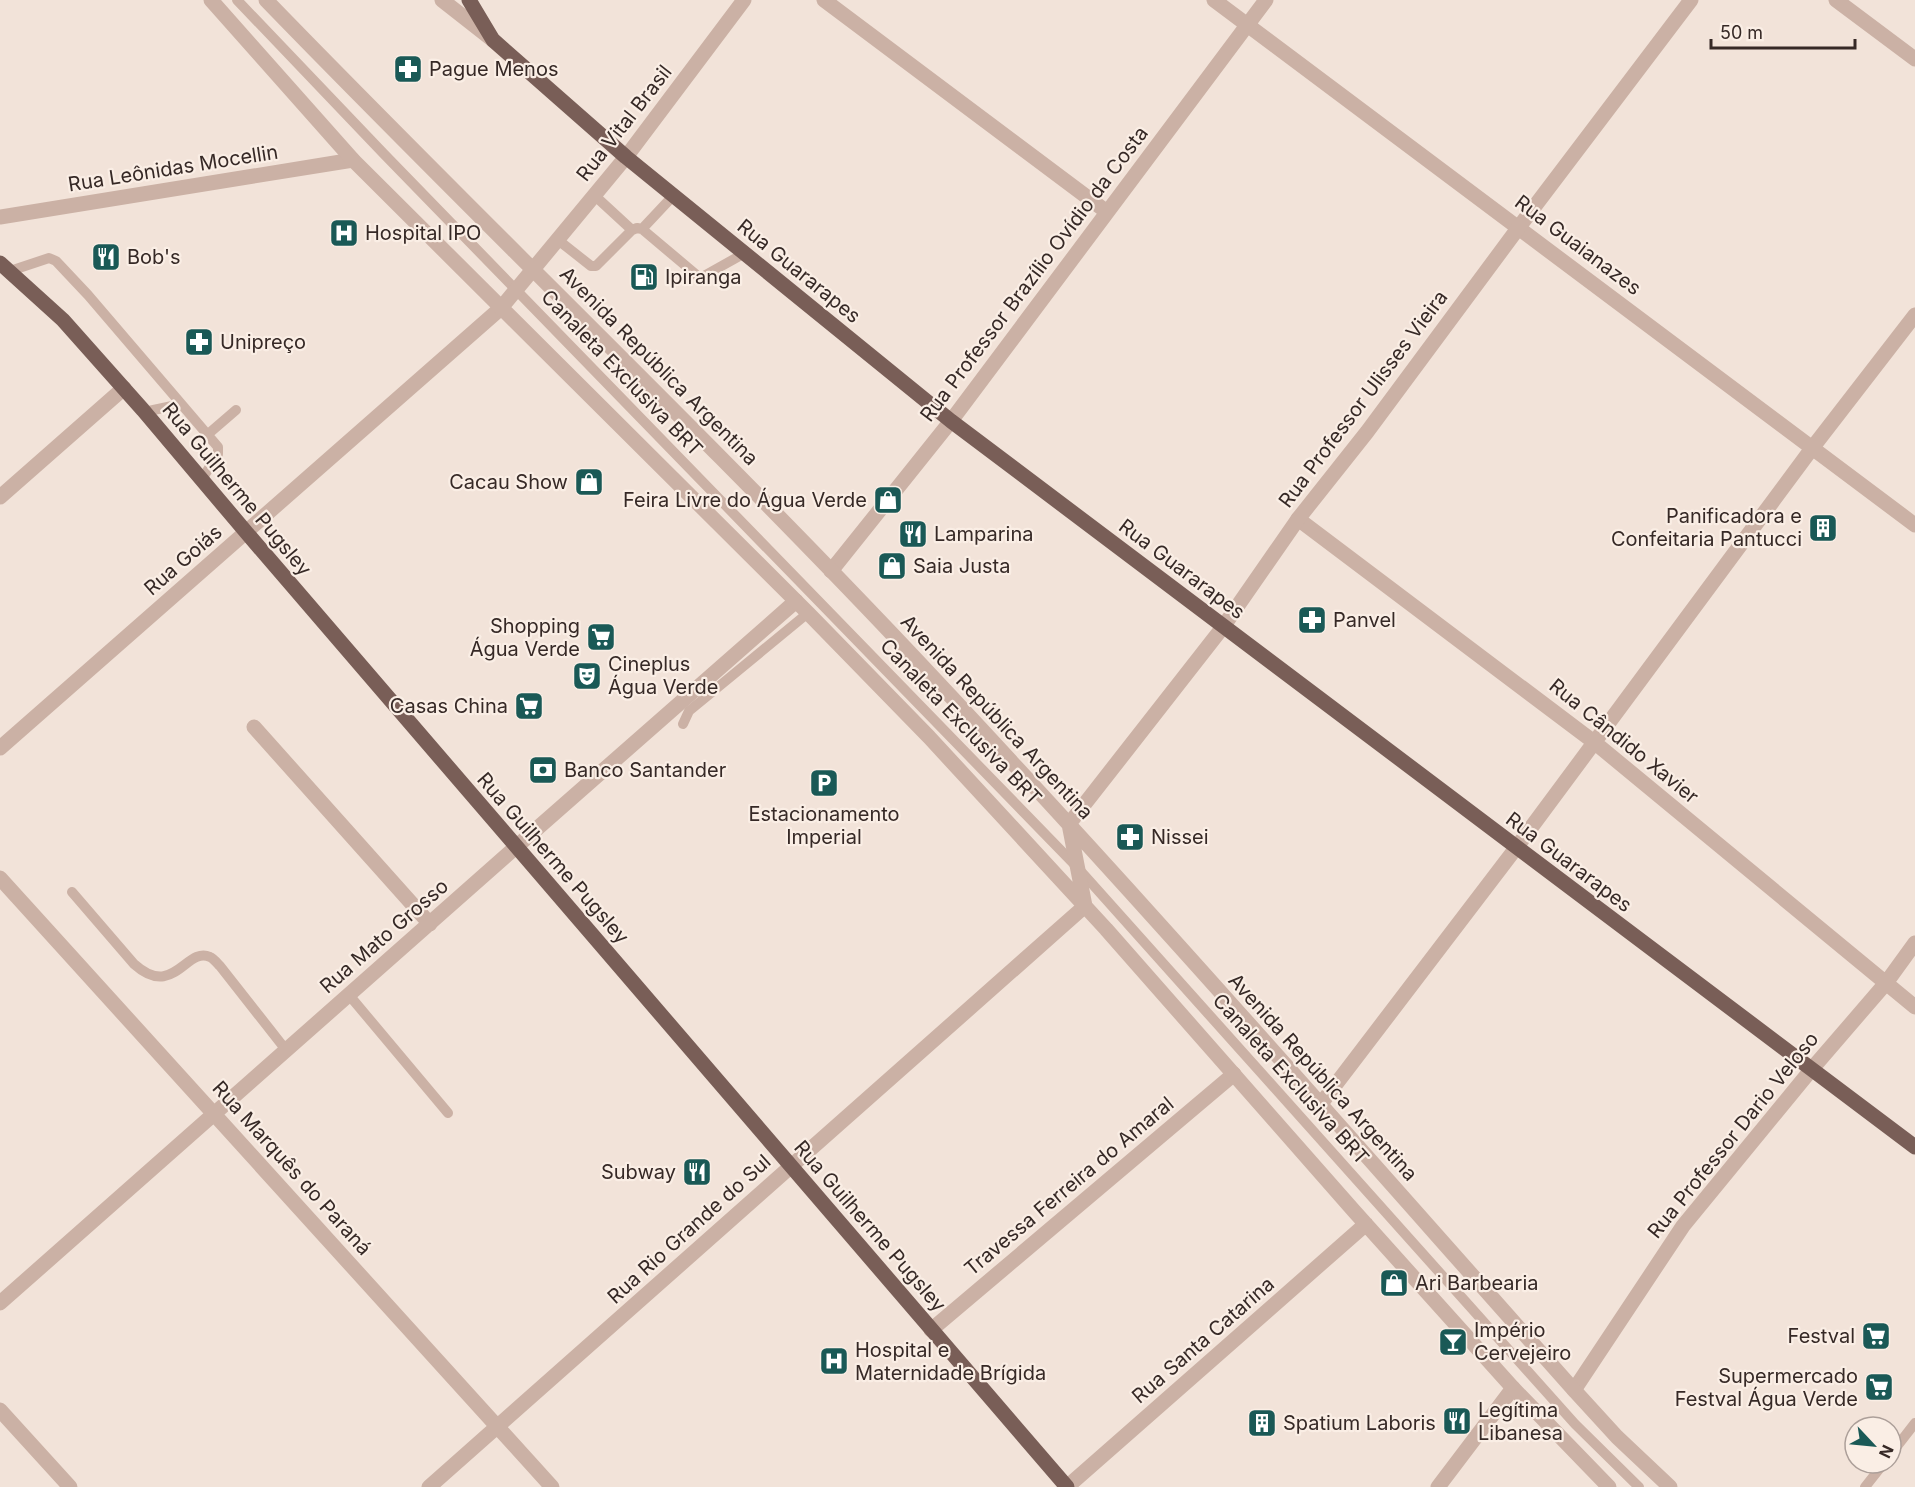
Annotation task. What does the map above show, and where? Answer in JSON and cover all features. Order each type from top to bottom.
[{"type":"main road","points":[[469,0],[493,40]]},
{"type":"main road","name":"Rua Guararapes","points":[[493,40],[626,158],[951,421],[1915,1147]]},
{"type":"main road","name":"Rua Guilherme Pugsley","points":[[5,267],[63,320],[124,388],[1067,1487]]},
{"type":"street","points":[[211,0],[353,160],[808,612],[928,737],[1084,906],[1513,1388],[1609,1487]]},
{"type":"street","name":"Avenida República Argentina","points":[[266,0],[397,135],[534,269],[831,570],[1069,824],[1617,1437],[1670,1487]]},
{"type":"street","name":"Rua Guararapes","points":[[442,0],[493,40]]},
{"type":"street","name":"Rua Vital Brasil","points":[[516,290],[626,158],[744,0]]},
{"type":"street","points":[[824,0],[1107,212]]},
{"type":"street","name":"Rua Guaianazes","points":[[1214,0],[1915,525]]},
{"type":"street","name":"Rua Professor Brazílio Ovídio da Costa","points":[[831,570],[951,421],[1266,0]]},
{"type":"street","name":"Rua Professor Ulisses Vieira","points":[[1069,824],[1223,627],[1298,519],[1367,432],[1691,0]]},
{"type":"street","points":[[1836,0],[1915,59]]},
{"type":"street","name":"Rua Leônidas Mocellin","points":[[0,217],[353,160]]},
{"type":"street","name":"Rua Goiás","points":[[0,748],[501,308],[516,290]]},
{"type":"street","points":[[1320,1105],[1516,848],[1813,447],[1915,315]]},
{"type":"street","points":[[0,497],[124,388]]},
{"type":"street","name":"Rua Cândido Xavier","points":[[1298,519],[1594,742],[1915,1007]]},
{"type":"street","name":"Rua Mato Grosso","points":[[0,1303],[796,601]]},
{"type":"street","points":[[254,727],[430,924]]},
{"type":"street","points":[[1069,824],[1084,906]]},
{"type":"street","name":"Rua Marquês do Paraná","points":[[0,878],[552,1487]]},
{"type":"street","name":"Rua Rio Grande do Sul","points":[[429,1487],[1084,906]]},
{"type":"street","name":"Rua Professor Dario Veloso","points":[[1574,1390],[1683,1226],[1886,983],[1915,943]]},
{"type":"street","name":"Travessa Ferreira do Amaral","points":[[932,1330],[1234,1074]]},
{"type":"street","name":"Rua Santa Catarina","points":[[1067,1487],[1366,1224]]},
{"type":"street","points":[[1438,1487],[1513,1388]]},
{"type":"street","points":[[0,1410],[70,1487]]},
{"type":"lane","name":"Canaleta Exclusiva BRT","points":[[237,0],[1077,867],[1575,1424],[1639,1487]]},
{"type":"lane","points":[[594,195],[699,277],[745,253]]},
{"type":"lane","points":[[558,240],[591,266],[596,266],[673,195]]},
{"type":"lane","points":[[5,267],[49,258],[56,261],[116,327],[218,447],[219,454],[202,479]]},
{"type":"lane","points":[[144,412],[177,405],[183,406]]},
{"type":"lane","points":[[207,435],[236,410]]},
{"type":"lane","points":[[683,724],[689,711],[808,612]]},
{"type":"lane","points":[[72,892],[145,974],[155,978],[169,975],[200,956],[210,957],[220,966],[286,1050]]},
{"type":"lane","points":[[349,995],[448,1113]]},
{"type":"lane","points":[[1903,1438],[1915,1423]]},
{"type":"place","name":"Pague Menos","points":[[408,69]]},
{"type":"place","name":"Hospital IPO","points":[[344,233]]},
{"type":"place","name":"Bob's","points":[[106,257]]},
{"type":"place","name":"Ipiranga","points":[[644,277]]},
{"type":"place","name":"Unipreço","points":[[199,342]]},
{"type":"place","name":"Cacau Show","points":[[589,482]]},
{"type":"place","name":"Feira Livre do Água Verde","points":[[888,500]]},
{"type":"place","name":"Panificadora e Confeitaria Pantucci","points":[[1823,528]]},
{"type":"place","name":"Lamparina","points":[[913,534]]},
{"type":"place","name":"Saia Justa","points":[[892,566]]},
{"type":"place","name":"Panvel","points":[[1312,620]]},
{"type":"place","name":"Shopping Água Verde","points":[[601,637]]},
{"type":"place","name":"Cineplus Água Verde","points":[[587,676]]},
{"type":"place","name":"Casas China","points":[[529,706]]},
{"type":"place","name":"Banco Santander","points":[[543,770]]},
{"type":"place","name":"Estacionamento Imperial","points":[[824,783]]},
{"type":"place","name":"Nissei","points":[[1130,837]]},
{"type":"place","name":"Subway","points":[[697,1172]]},
{"type":"place","name":"Ari Barbearia","points":[[1394,1283]]},
{"type":"place","name":"Festval","points":[[1876,1336]]},
{"type":"place","name":"Império Cervejeiro","points":[[1453,1342]]},
{"type":"place","name":"Hospital e Maternidade Brígida","points":[[834,1361]]},
{"type":"place","name":"Supermercado Festval Água Verde","points":[[1879,1387]]},
{"type":"place","name":"Legítima Libanesa","points":[[1457,1421]]},
{"type":"place","name":"Spatium Laboris","points":[[1262,1423]]}]
